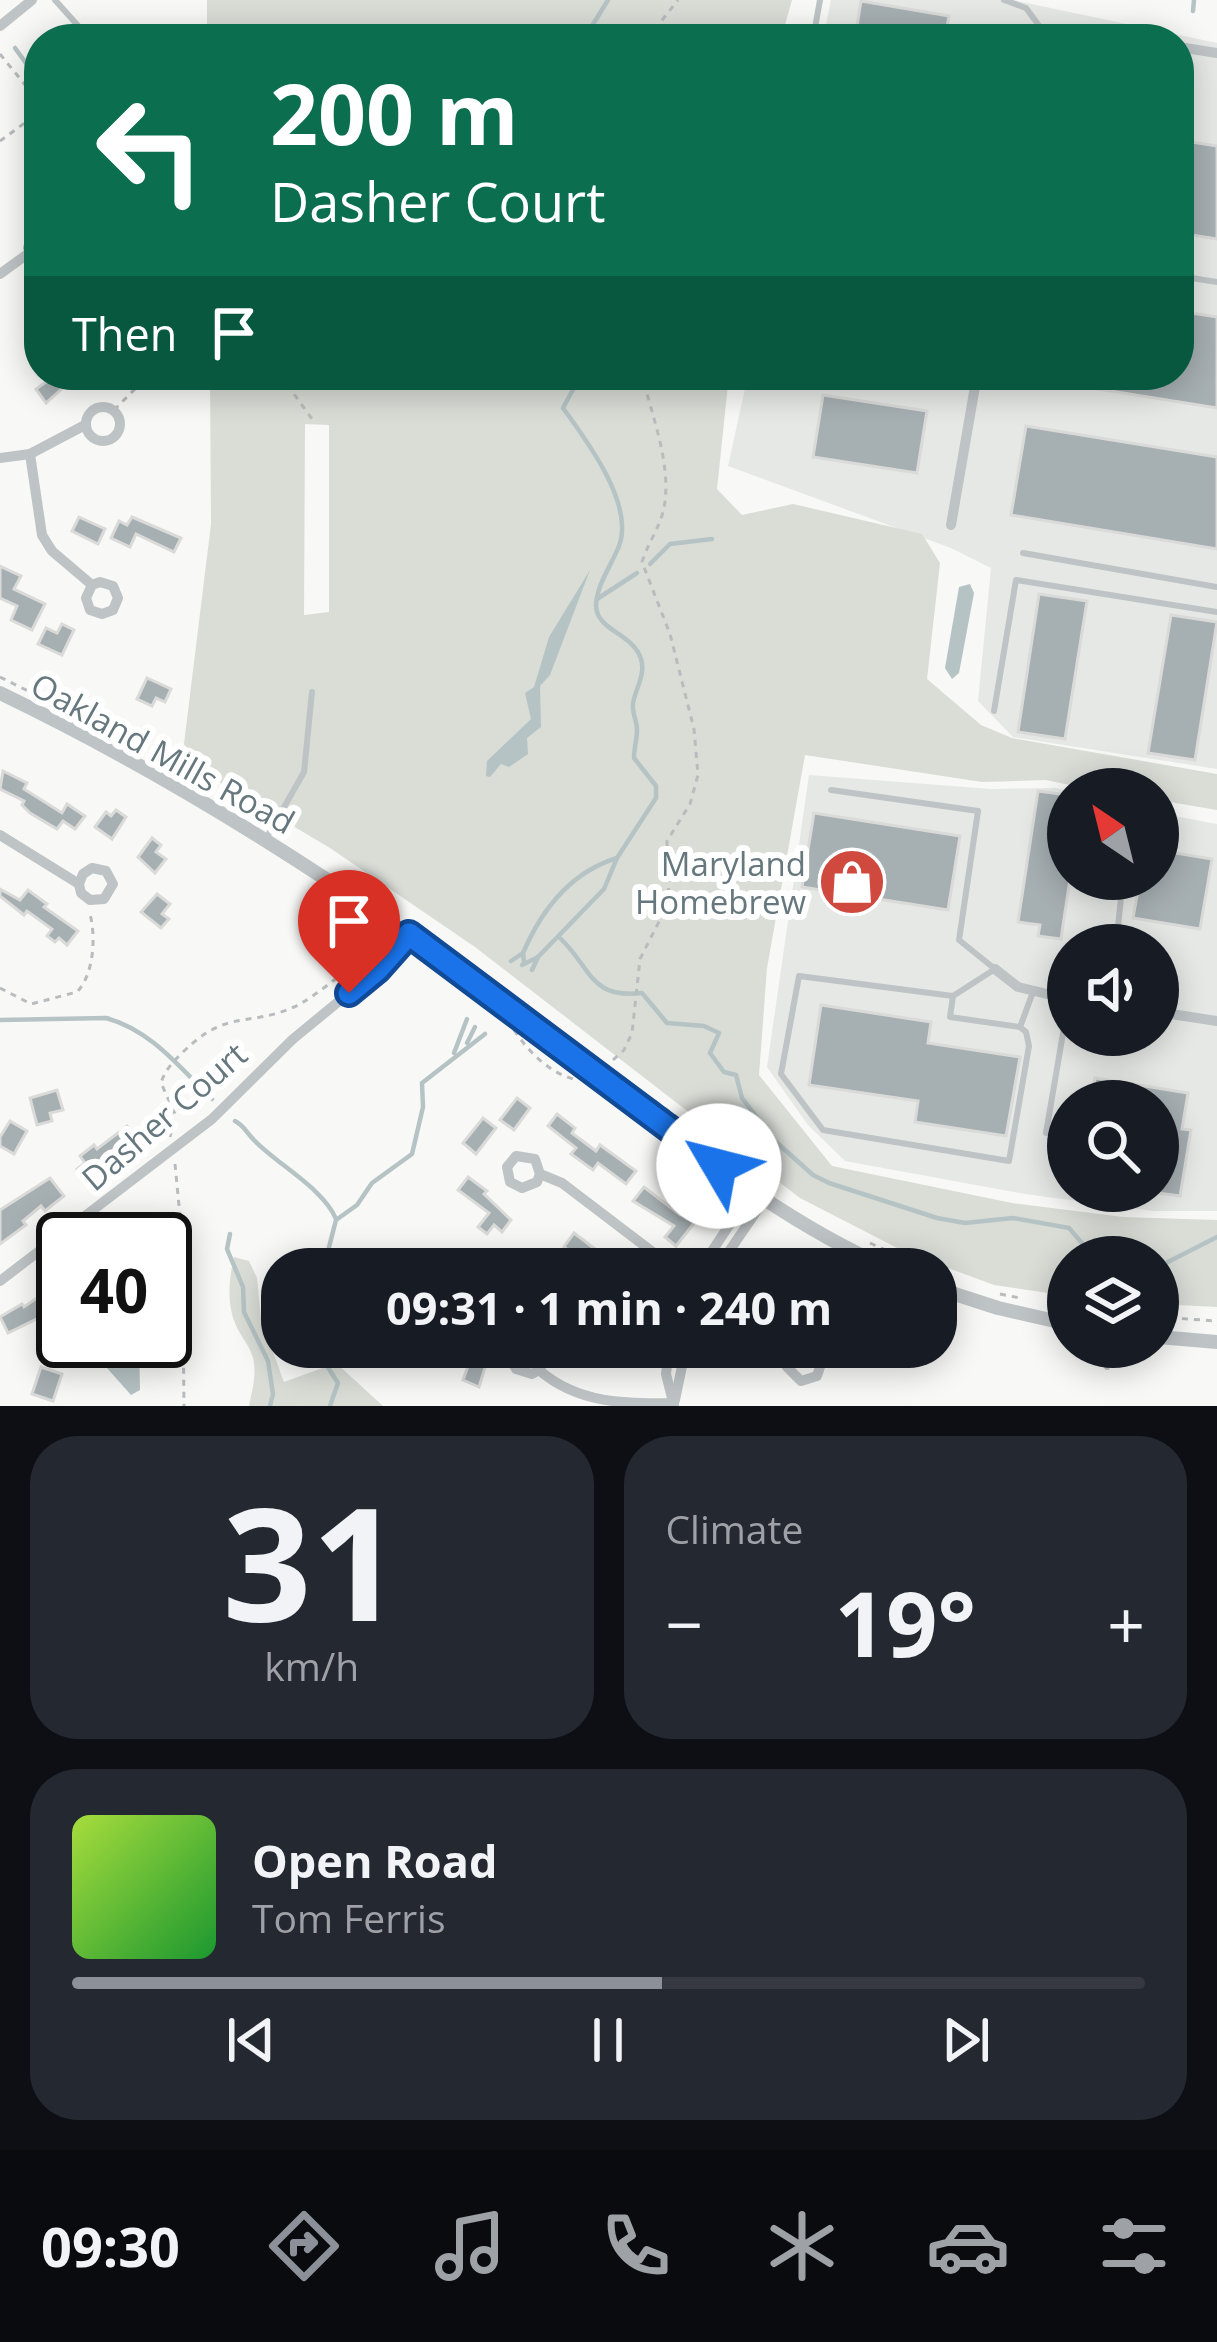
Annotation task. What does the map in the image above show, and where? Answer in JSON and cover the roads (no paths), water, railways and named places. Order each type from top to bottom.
[{"type":"street","points":[[0,26],[32,0]]},
{"type":"street","points":[[951,525],[974,390]]},
{"type":"street","points":[[0,458],[30,454],[86,425],[92,410],[103,406],[114,410],[120,425],[111,440],[94,439],[86,425]]},
{"type":"street","points":[[30,454],[42,535],[92,585]]},
{"type":"street","name":"Oakland Mills Road","points":[[0,692],[136,762],[265,840],[409,934],[758,1196],[853,1248]]},
{"type":"street","points":[[0,835],[79,884],[90,900],[109,895],[110,876],[92,868],[82,874],[79,884]]},
{"type":"street","name":"Dasher Court","points":[[0,1281],[212,1119],[293,1039],[377,970],[409,934]]},
{"type":"street","points":[[995,969],[1018,988],[1047,996]]},
{"type":"street","points":[[1179,1016],[1217,1022]]},
{"type":"street","points":[[540,1174],[562,1183],[647,1248]]},
{"type":"street","points":[[717,1248],[758,1196]]},
{"type":"street","points":[[729,1248],[758,1196]]},
{"type":"street","points":[[957,1295],[1047,1319]]},
{"type":"street","points":[[1179,1339],[1217,1342]]},
{"type":"street","points":[[519,1368],[524,1373],[539,1370],[560,1385],[603,1401],[674,1405]]},
{"type":"street","points":[[667,1368],[674,1405]]},
{"type":"street","points":[[674,1405],[682,1368]]},
{"type":"street","points":[[789,1368],[790,1374],[808,1381],[820,1368]]},
{"type":"lane","points":[[56,0],[77,24]]},
{"type":"lane","points":[[1004,0],[1026,8],[1038,24]]},
{"type":"lane","points":[[1023,553],[1217,586]]},
{"type":"lane","points":[[994,711],[1016,580],[1217,612]]},
{"type":"lane","points":[[265,840],[304,772],[312,692]]},
{"type":"lane","points":[[832,790],[979,811],[959,940],[995,969],[953,996],[799,976],[782,1074],[823,1130],[1009,1161],[1029,1046],[1026,1032],[1020,1027],[950,1017],[953,996]]},
{"type":"lane","points":[[1020,1027],[1033,992]]},
{"type":"lane","points":[[1046,1133],[1059,1056]]},
{"type":"waterway","points":[[593,24],[608,0]]},
{"type":"waterway","points":[[1193,11],[1194,0]]},
{"type":"waterway","points":[[15,48],[24,60]]},
{"type":"waterway","points":[[532,970],[538,957],[604,889],[617,858],[656,798],[656,786],[634,758],[633,704],[641,659],[631,644],[602,621],[596,606],[619,546],[620,511],[606,473],[563,408],[573,390]]},
{"type":"waterway","points":[[650,564],[670,544],[712,539]]},
{"type":"waterway","points":[[597,599],[637,573]]},
{"type":"waterway","points":[[523,953],[560,894],[586,873],[617,858]]},
{"type":"waterway","points":[[561,939],[602,986],[625,994],[642,993],[667,1023],[704,1026],[719,1033],[710,1053],[724,1072],[736,1075],[742,1098],[775,1141],[813,1175],[937,1218],[965,1223],[1013,1218],[1069,1228],[1076,1236]]},
{"type":"waterway","points":[[511,961],[523,953],[524,962]]},
{"type":"waterway","points":[[522,965],[538,957]]},
{"type":"waterway","points":[[0,1020],[106,1018],[137,1031],[164,1051],[212,1099]]},
{"type":"waterway","points":[[454,1053],[467,1019]]},
{"type":"waterway","points":[[467,1043],[475,1027]]},
{"type":"waterway","points":[[329,1248],[336,1220],[357,1205],[372,1183],[412,1154],[423,1107],[422,1083],[485,1034]]},
{"type":"waterway","points":[[235,1121],[311,1187],[336,1219]]},
{"type":"waterway","points":[[230,1234],[227,1249],[243,1287],[244,1312],[268,1361],[270,1406]]},
{"type":"waterway","points":[[1179,1256],[1217,1237]]},
{"type":"waterway","points":[[328,1368],[338,1383],[330,1406]]},
{"type":"place","name":"Maryland Homebrew","points":[[852,882]]}]
